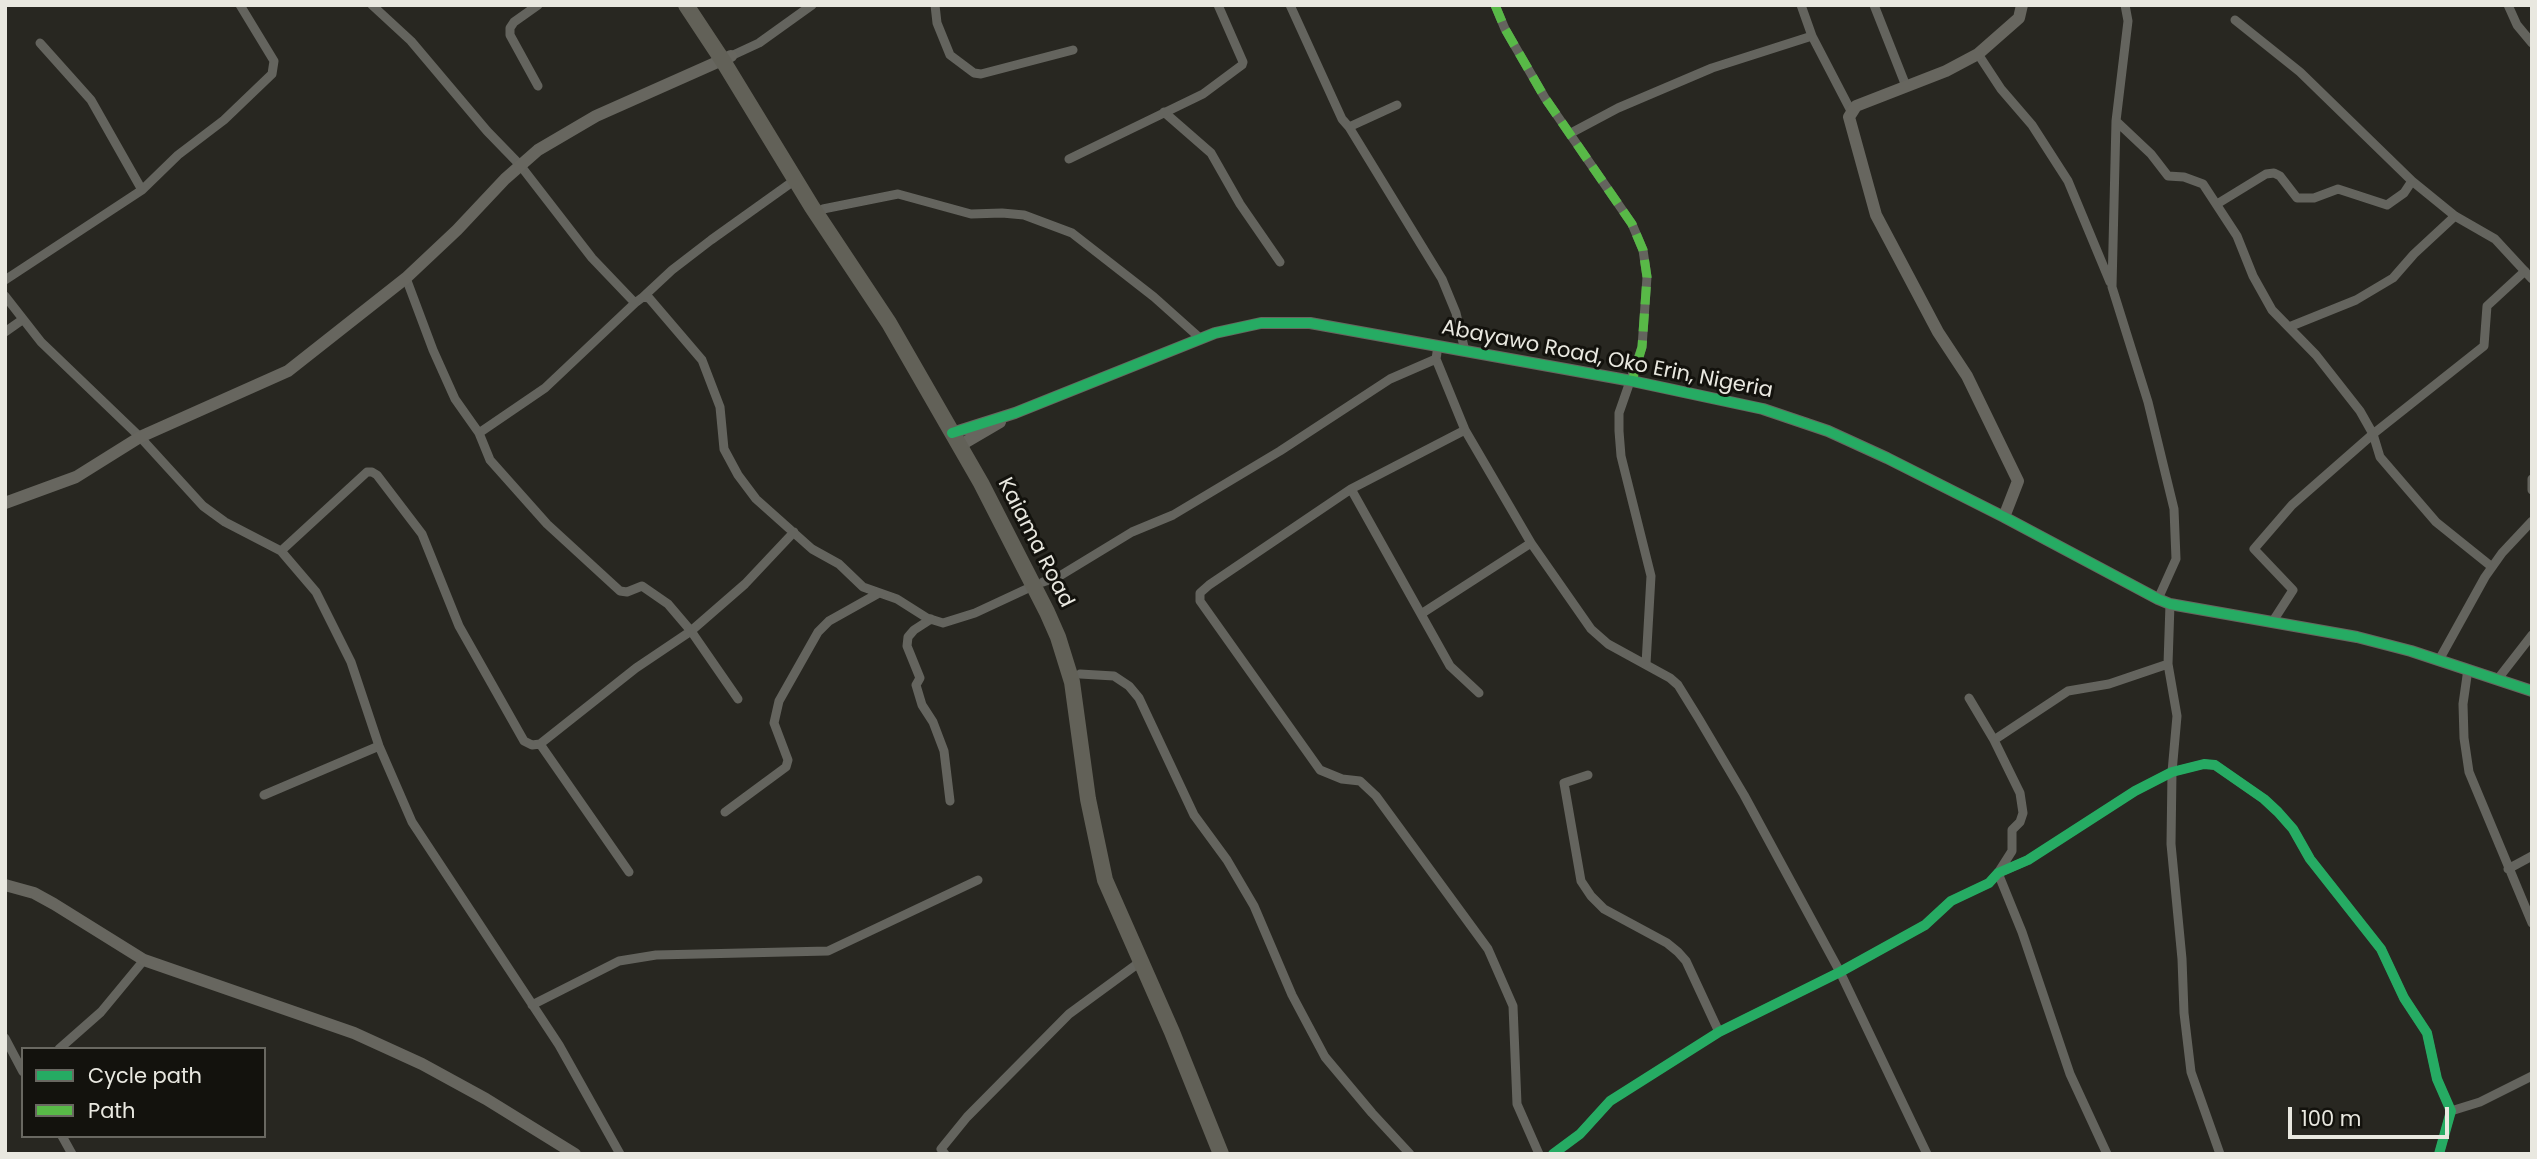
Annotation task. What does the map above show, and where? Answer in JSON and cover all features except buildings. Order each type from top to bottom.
[{"type":"highway","name":"Kaiama Road","points":[[686,5],[727,58],[823,209],[874,283],[1070,642],[1080,674],[1100,818],[1110,864],[1184,1037],[1230,1154]]},
{"type":"highway","name":"Kaiama Road","points":[[698,5],[795,180],[876,303],[959,438]]},
{"type":"highway","name":"Kaiama Road","points":[[1038,584],[1066,659],[1076,704],[1088,799],[1100,863],[1111,897],[1172,1032],[1221,1154]]},
{"type":"street","points":[[5,281],[142,190],[178,155],[224,120],[272,74],[274,61],[240,5]]},
{"type":"street","points":[[372,5],[411,41],[487,131],[520,165],[592,258],[639,300]]},
{"type":"street","points":[[538,5],[510,28],[510,35],[538,86]]},
{"type":"street","points":[[5,503],[76,477],[139,437],[288,371],[406,278],[538,150],[596,116],[758,43],[812,5]]},
{"type":"street","points":[[935,5],[937,23],[950,55],[974,73],[1073,50]]},
{"type":"street","points":[[1069,159],[1203,94],[1242,65],[1218,5]]},
{"type":"street","points":[[1290,5],[1342,119],[1442,279],[1456,313],[1465,351]]},
{"type":"street","points":[[1495,5],[1505,29],[1545,98],[1632,224],[1643,250],[1647,277],[1642,347],[1619,413],[1619,431],[1621,456],[1651,576],[1646,664]]},
{"type":"street","points":[[1801,5],[1812,36],[1852,111]]},
{"type":"street","points":[[1874,5],[1906,86]]},
{"type":"street","points":[[2004,517],[2018,481],[1967,376],[1938,332],[1876,215],[1849,117],[1856,106],[1946,71],[1978,54],[2019,19],[2022,5]]},
{"type":"street","points":[[2112,287],[2116,121],[2128,21],[2126,5]]},
{"type":"street","points":[[2508,5],[2517,25],[2532,43]]},
{"type":"street","points":[[2235,20],[2300,72],[2412,181],[2455,216],[2495,239],[2528,275],[2487,306],[2484,346],[2373,434],[2292,505],[2255,549],[2292,590],[2273,621]]},
{"type":"street","points":[[1571,133],[1618,108],[1712,68],[1812,36]]},
{"type":"street","points":[[40,43],[91,100],[142,190]]},
{"type":"street","points":[[1978,54],[2001,89],[2032,125],[2068,181],[2112,287],[2148,402],[2174,509],[2176,559],[2164,601],[2168,664],[2177,716],[2172,772],[2171,844],[2191,1073],[2220,1154]]},
{"type":"street","points":[[1349,127],[1397,105]]},
{"type":"street","points":[[1164,112],[1211,153],[1240,204],[1280,262]]},
{"type":"street","points":[[2116,121],[2151,154],[2168,176],[2184,177],[2203,184],[2237,236],[2253,276],[2272,310],[2316,355],[2360,411],[2373,434],[2380,457],[2436,522],[2492,567]]},
{"type":"street","points":[[2217,204],[2266,174],[2274,173],[2280,176],[2297,198],[2314,198],[2338,189],[2387,205],[2404,192],[2412,181]]},
{"type":"street","points":[[479,433],[545,388],[639,300],[701,247],[795,180]]},
{"type":"street","points":[[823,209],[898,194],[971,214],[1024,215],[1072,233],[1154,297],[1201,339]]},
{"type":"street","points":[[2289,327],[2356,300],[2393,278],[2414,254],[2455,216]]},
{"type":"street","points":[[406,278],[455,399],[479,433],[490,460],[547,524],[620,591],[627,592],[638,586],[646,588],[668,604],[691,631],[738,699]]},
{"type":"street","points":[[5,296],[41,342],[139,437],[203,506],[225,522],[281,551],[316,592],[351,662],[379,746],[412,822],[559,1045],[620,1154]]},
{"type":"street","points":[[639,300],[649,298],[702,360],[720,407],[724,449],[738,475],[756,499],[812,549],[839,565],[863,587],[897,599],[943,623],[954,621],[1058,577],[1132,531],[1173,515],[1280,451],[1390,379],[1437,353],[1465,430],[1531,543],[1591,629],[1608,644],[1670,678],[1691,705],[1744,795],[1840,972],[1927,1154]]},
{"type":"street","points":[[5,332],[22,320]]},
{"type":"street","name":"Abayawo Road, Oko Erin, Nigeria","points":[[959,438],[1215,333],[1261,323],[1310,323],[1437,353],[1465,351],[1632,381],[1763,409],[1828,431],[2004,517],[2164,601],[2357,637],[2439,660],[2532,691]]},
{"type":"street","points":[[1465,430],[1351,489],[1209,585],[1200,593],[1200,601],[1320,769],[1342,779],[1360,781],[1376,796],[1488,950],[1513,1006],[1517,1104],[1539,1154]]},
{"type":"street","points":[[281,551],[366,472],[377,475],[422,534],[459,626],[524,741],[532,745],[540,744],[636,668],[691,631],[744,584],[794,532]]},
{"type":"street","points":[[2532,480],[2532,490]]},
{"type":"street","points":[[1351,489],[1450,666],[1479,694]]},
{"type":"street","points":[[2439,660],[2492,567],[2519,532],[2532,521]]},
{"type":"street","points":[[1421,614],[1531,543]]},
{"type":"street","points":[[724,812],[786,767],[788,760],[774,723],[779,701],[818,632],[829,621],[879,593]]},
{"type":"street","points":[[931,619],[914,630],[908,637],[907,646],[920,678],[916,685],[922,705],[933,722],[944,751],[950,801]]},
{"type":"street","points":[[2497,680],[2532,635]]},
{"type":"street","points":[[1994,740],[2068,691],[2109,684],[2168,664]]},
{"type":"street","points":[[2468,669],[2463,704],[2469,772],[2532,923]]},
{"type":"street","points":[[1080,674],[1114,677],[1129,686],[1139,698],[1194,815],[1227,860],[1254,906],[1292,995],[1325,1057],[1410,1154]]},
{"type":"street","points":[[1553,1154],[1580,1134],[1610,1101],[1719,1032],[1840,972],[1925,925],[1951,901],[1989,883],[2012,851],[2012,830],[2020,822],[2023,813],[2020,793],[1994,740],[1969,698]]},
{"type":"street","points":[[540,744],[629,872]]},
{"type":"street","points":[[264,795],[379,746]]},
{"type":"street","points":[[1998,873],[2028,860],[2135,790],[2172,772],[2204,764],[2216,765],[2278,812],[2293,830],[2310,859],[2381,950],[2404,998],[2427,1033],[2437,1079],[2451,1111],[2439,1154]]},
{"type":"street","points":[[1588,775],[1564,783],[1581,881],[1604,909],[1667,943],[1678,952],[1686,961],[1719,1032]]},
{"type":"street","points":[[2508,869],[2532,856]]},
{"type":"street","points":[[1998,873],[2022,932],[2070,1074],[2107,1154]]},
{"type":"street","points":[[533,1005],[619,961],[656,955],[828,951],[978,880]]},
{"type":"street","points":[[5,886],[44,898],[144,960],[354,1033],[422,1064],[575,1154]]},
{"type":"street","points":[[61,1047],[101,1012],[144,960]]},
{"type":"street","points":[[945,1154],[941,1149],[967,1117],[1069,1014],[1140,962]]},
{"type":"street","points":[[5,1038],[21,1068]]},
{"type":"street","points":[[2451,1111],[2480,1102],[2532,1076]]},
{"type":"street","points":[[63,1138],[72,1154]]},
{"type":"marked path","points":[[1495,5],[1505,29],[1545,98],[1632,224],[1643,250],[1647,277],[1642,347],[1632,381]]},
{"type":"cycle path","points":[[952,433],[1015,413],[1215,333],[1261,323],[1310,323],[1632,381],[1763,409],[1828,431],[1887,458],[2170,604],[2357,637],[2411,651],[2532,691]]},
{"type":"cycle path","points":[[1553,1154],[1580,1134],[1610,1101],[1719,1032],[1840,972],[1925,925],[1951,901],[1989,883],[1998,873],[2028,860],[2135,791],[2172,772],[2204,764],[2215,765],[2278,812],[2293,829],[2310,859],[2381,949],[2404,998],[2427,1033],[2437,1079],[2451,1111],[2439,1154]]}]
